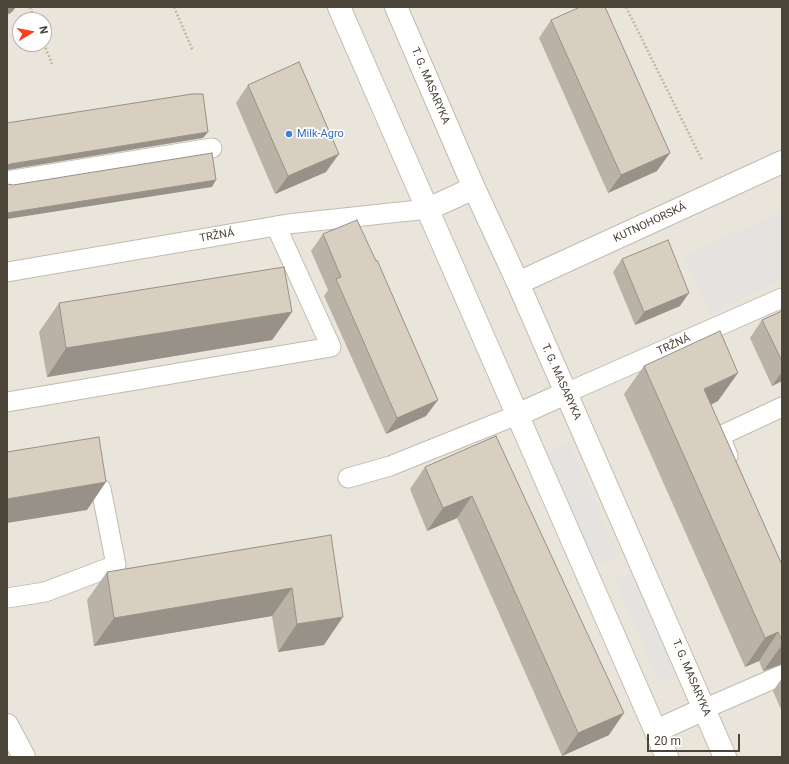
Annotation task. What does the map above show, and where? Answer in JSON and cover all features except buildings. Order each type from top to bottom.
[{"type":"street","points":[[339,7],[667,757]]},
{"type":"street","name":"T. G. MASARYKA","points":[[396,7],[474,188],[518,283],[725,757]]},
{"type":"street","name":"KUTNOHORSKÁ","points":[[518,283],[782,162]]},
{"type":"street","points":[[428,209],[474,188]]},
{"type":"street","points":[[517,415],[566,393]]},
{"type":"street","points":[[656,731],[704,709]]},
{"type":"street","points":[[7,725],[24,757]]},
{"type":"lane","points":[[7,181],[212,148]]},
{"type":"lane","name":"TRŽNÁ","points":[[7,272],[276,226],[428,209]]},
{"type":"lane","points":[[7,402],[331,347],[276,226]]},
{"type":"lane","name":"TRŽNÁ","points":[[566,393],[782,298]]},
{"type":"lane","points":[[735,472],[720,436],[782,407]]},
{"type":"lane","points":[[348,478],[390,466],[517,415]]},
{"type":"lane","points":[[7,598],[45,592],[116,565],[101,489]]},
{"type":"lane","points":[[704,709],[782,675]]},
{"type":"path","points":[[174,7],[193,51]]},
{"type":"path","points":[[626,7],[702,160]]},
{"type":"path","points":[[47,52],[52,64]]},
{"type":"shaded area","points":[[7,7],[782,7],[782,757],[7,757]]},
{"type":"shaded area","points":[[782,211],[782,280],[710,314],[683,256]]},
{"type":"shaded area","points":[[569,442],[619,556],[585,571],[535,457]]},
{"type":"shaded area","points":[[643,568],[688,670],[659,682],[615,580]]},
{"type":"place","name":"Milk-Agro","points":[[289,134]]}]
